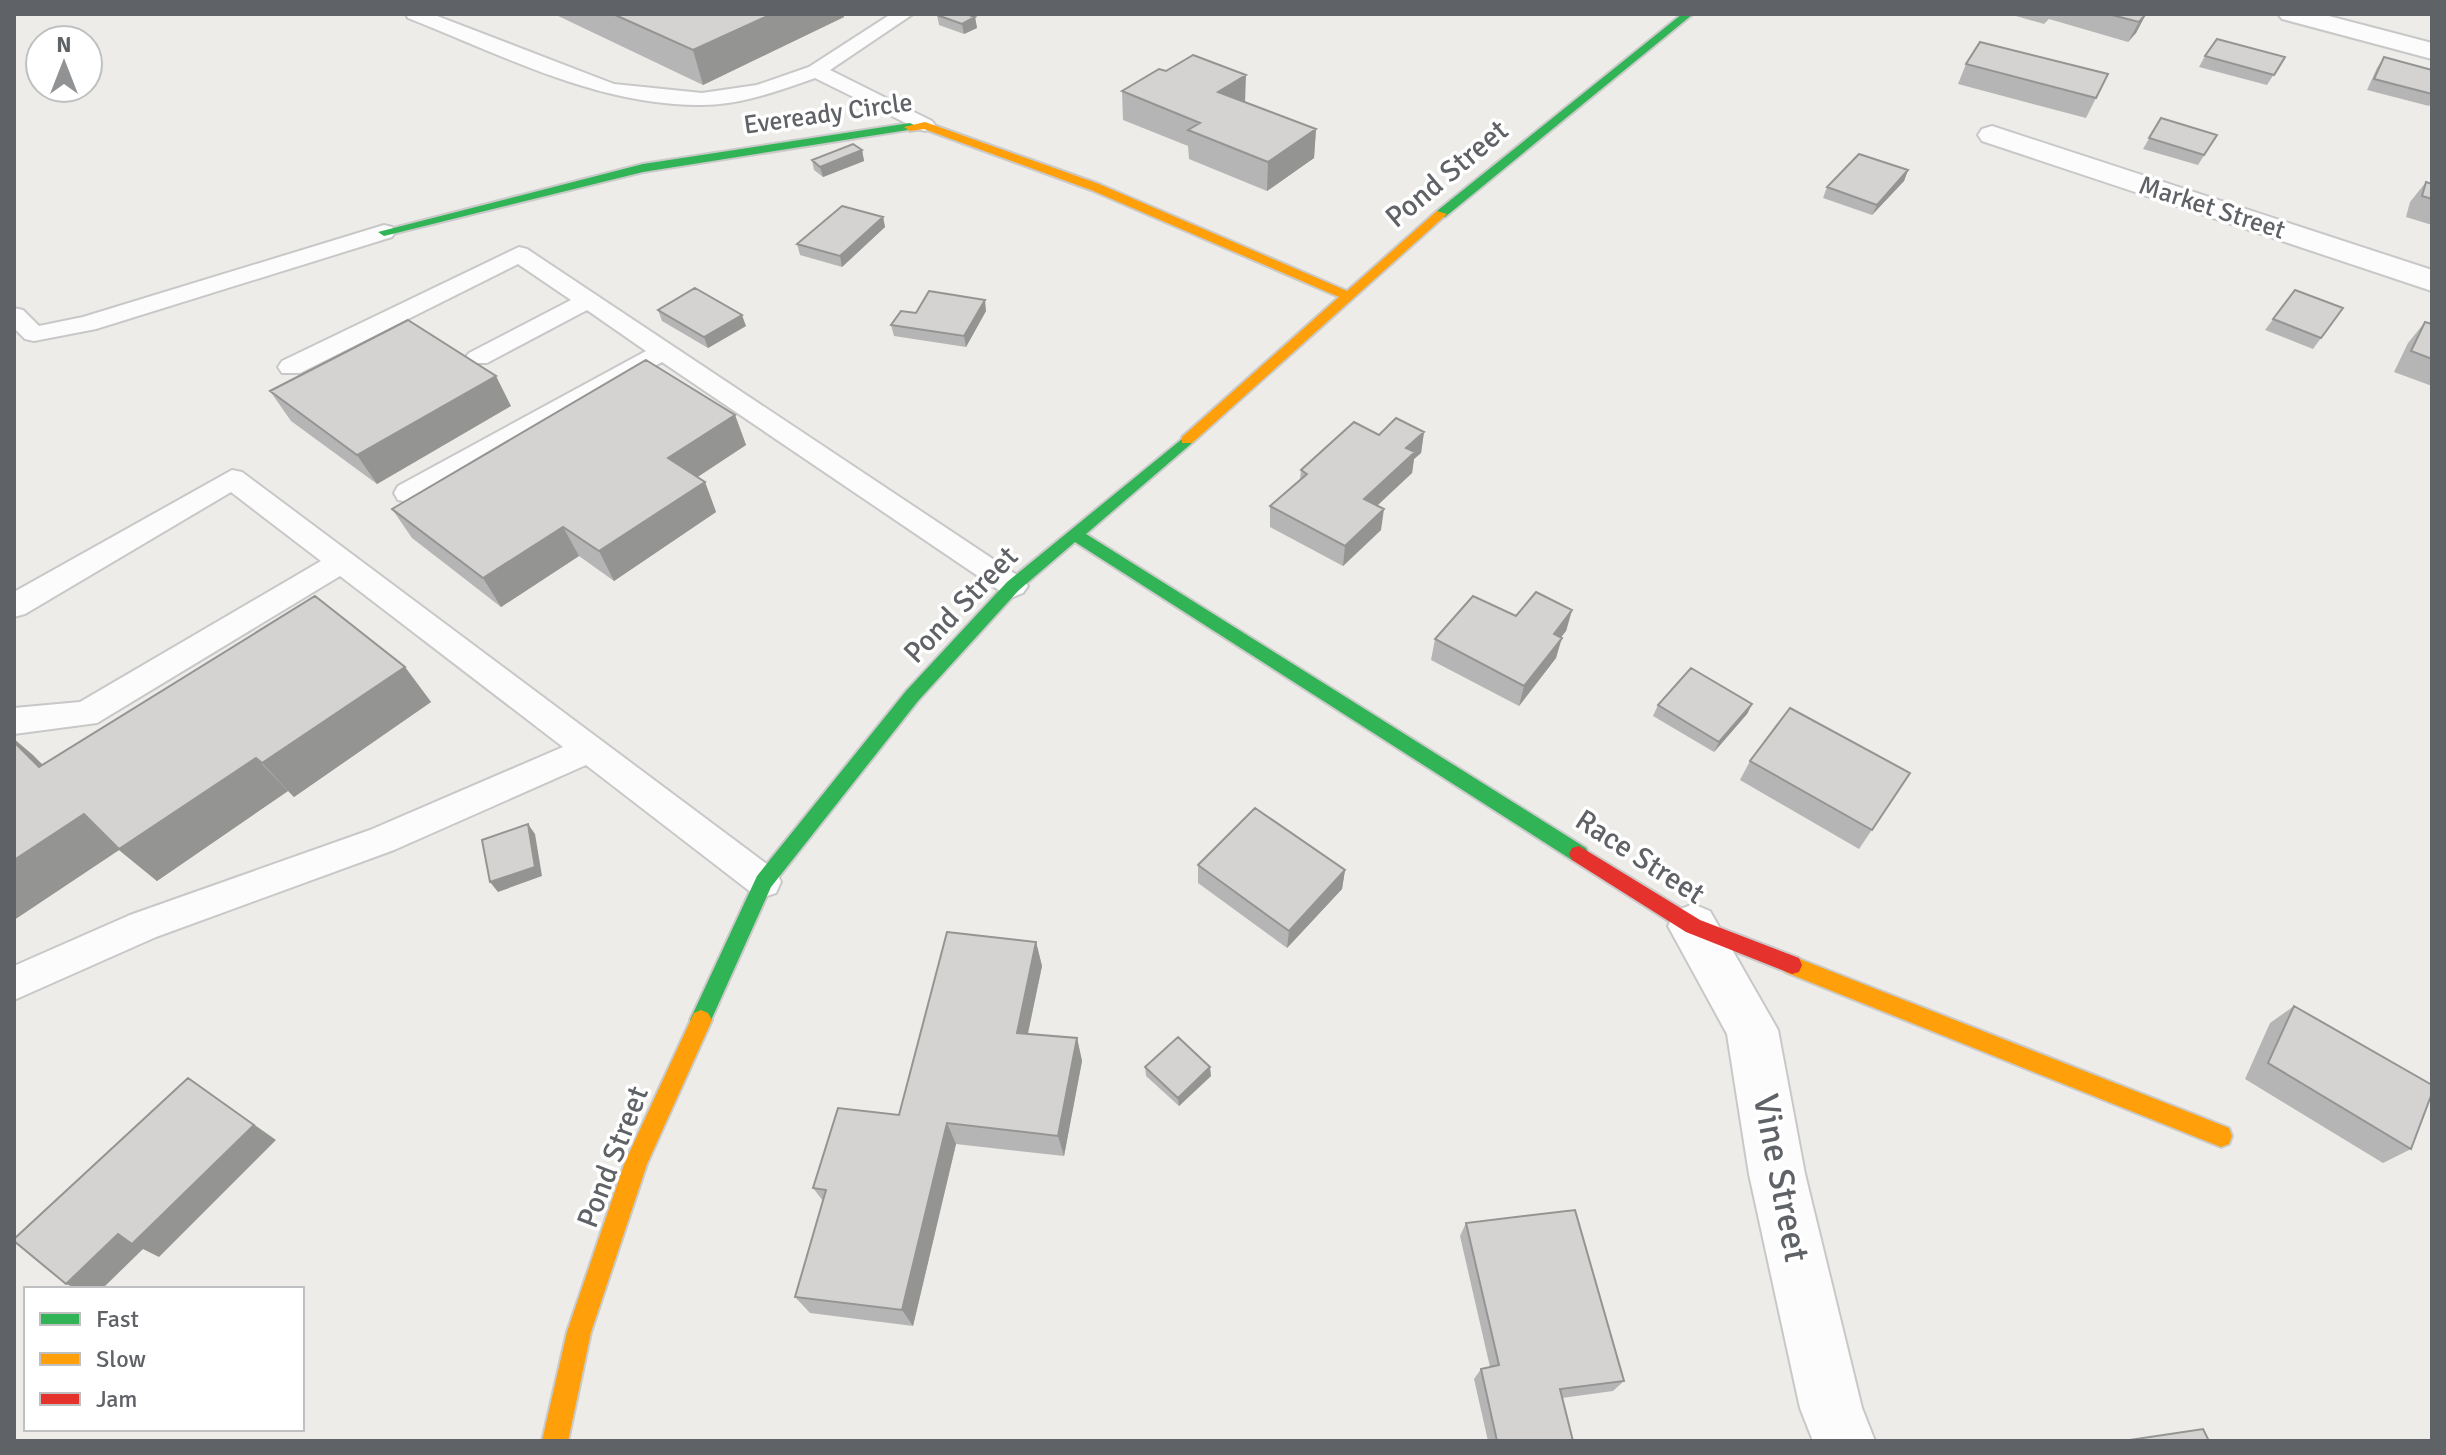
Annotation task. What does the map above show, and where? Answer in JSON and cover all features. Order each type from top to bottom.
[{"type":"street","name":"Pond Street","points":[[555,1441],[579,1332],[636,1162],[764,882],[912,696],[1013,586],[1235,400],[1469,189],[1688,14]]},
{"type":"street","points":[[2291,14],[2432,51]]},
{"type":"street","name":"Eveready Circle","points":[[384,232],[643,168],[925,125],[1095,187],[1350,297]]},
{"type":"street","name":"Market Street","points":[[1992,135],[2432,281]]},
{"type":"street","name":"Race Street","points":[[1074,534],[1693,926],[2221,1136]]},
{"type":"street","name":"Vine Street","points":[[1693,926],[1752,1030],[1777,1174],[1831,1408],[1844,1441]]},
{"type":"lane","points":[[415,14],[611,90],[702,99],[760,91],[816,71],[904,14]]},
{"type":"lane","points":[[816,71],[925,125]]},
{"type":"lane","points":[[14,315],[34,334],[87,324],[384,232]]},
{"type":"lane","points":[[291,367],[519,254],[1013,586]]},
{"type":"lane","points":[[478,358],[588,300]]},
{"type":"lane","points":[[408,493],[663,351]]},
{"type":"lane","points":[[14,606],[232,479],[764,882]]},
{"type":"lane","points":[[14,721],[86,714],[342,562]]},
{"type":"lane","points":[[14,983],[143,926],[382,840],[589,750]]},
{"type":"building","points":[[613,14],[772,14],[693,50]]},
{"type":"building","points":[[939,14],[966,14],[975,17],[962,24]]},
{"type":"building","points":[[2108,14],[2146,14],[2139,22]]},
{"type":"building","points":[[2217,39],[2285,57],[2274,75],[2205,56]]},
{"type":"building","points":[[1980,42],[2108,74],[2096,98],[1966,64]]},
{"type":"building","points":[[1193,55],[1246,75],[1218,92],[1316,129],[1268,162],[1188,130],[1200,123],[1122,91],[1159,69],[1166,71]]},
{"type":"building","points":[[2384,57],[2432,70],[2432,94],[2374,79]]},
{"type":"building","points":[[2161,118],[2217,135],[2204,155],[2149,138]]},
{"type":"building","points":[[853,144],[862,150],[820,167],[812,160]]},
{"type":"building","points":[[1859,154],[1908,170],[1877,205],[1827,187]]},
{"type":"building","points":[[2426,182],[2432,184],[2432,199],[2422,196]]},
{"type":"building","points":[[842,206],[883,217],[840,256],[797,244]]},
{"type":"building","points":[[695,288],[742,315],[704,337],[658,310]]},
{"type":"building","points":[[2295,290],[2343,308],[2321,338],[2273,319]]},
{"type":"building","points":[[929,291],[985,300],[964,336],[891,325],[901,311],[916,313]]},
{"type":"building","points":[[408,320],[496,376],[357,455],[270,391]]},
{"type":"building","points":[[2425,322],[2432,324],[2432,359],[2411,351]]},
{"type":"building","points":[[646,360],[735,415],[668,458],[705,482],[599,551],[563,527],[483,578],[392,509]]},
{"type":"building","points":[[1396,418],[1424,432],[1406,448],[1415,452],[1364,499],[1384,509],[1345,546],[1270,506],[1307,474],[1301,470],[1354,422],[1379,435]]},
{"type":"building","points":[[1536,592],[1572,610],[1554,634],[1562,638],[1524,686],[1435,639],[1473,596],[1516,616]]},
{"type":"building","points":[[315,596],[405,667],[262,763],[256,758],[119,849],[84,814],[14,860],[14,742],[39,767]]},
{"type":"building","points":[[1691,668],[1752,704],[1719,742],[1658,705]]},
{"type":"building","points":[[1790,708],[1910,773],[1872,830],[1750,761]]},
{"type":"building","points":[[1255,808],[1345,870],[1289,931],[1198,865]]},
{"type":"building","points":[[528,824],[535,867],[490,882],[482,840]]},
{"type":"building","points":[[947,932],[1036,942],[1017,1033],[1077,1038],[1058,1136],[947,1123],[902,1310],[795,1297],[826,1190],[813,1188],[838,1108],[899,1115]]},
{"type":"building","points":[[2294,1006],[2432,1085],[2432,1093],[2411,1149],[2268,1063]]},
{"type":"building","points":[[1178,1037],[1210,1067],[1178,1098],[1145,1067]]},
{"type":"building","points":[[188,1078],[254,1125],[132,1244],[118,1234],[66,1284],[14,1239]]},
{"type":"building","points":[[1575,1210],[1624,1381],[1560,1389],[1573,1441],[1497,1441],[1481,1369],[1499,1365],[1466,1223]]},
{"type":"building","points":[[2203,1429],[2209,1441],[2123,1441]]},
{"type":"traffic: fast","points":[[1441,214],[1688,14]]},
{"type":"traffic: fast","points":[[384,232],[643,168],[910,127]]},
{"type":"traffic: fast","points":[[701,1020],[764,882],[912,696],[1013,586],[1187,440]]},
{"type":"traffic: fast","points":[[1074,534],[1579,854]]},
{"type":"traffic: slow","points":[[910,127],[925,125],[1095,187],[1350,297]]},
{"type":"traffic: slow","points":[[1187,440],[1441,214]]},
{"type":"traffic: slow","points":[[1792,965],[2221,1136]]},
{"type":"traffic: slow","points":[[555,1441],[579,1332],[636,1162],[701,1020]]},
{"type":"traffic: jam","points":[[1579,854],[1693,926],[1792,965]]}]
